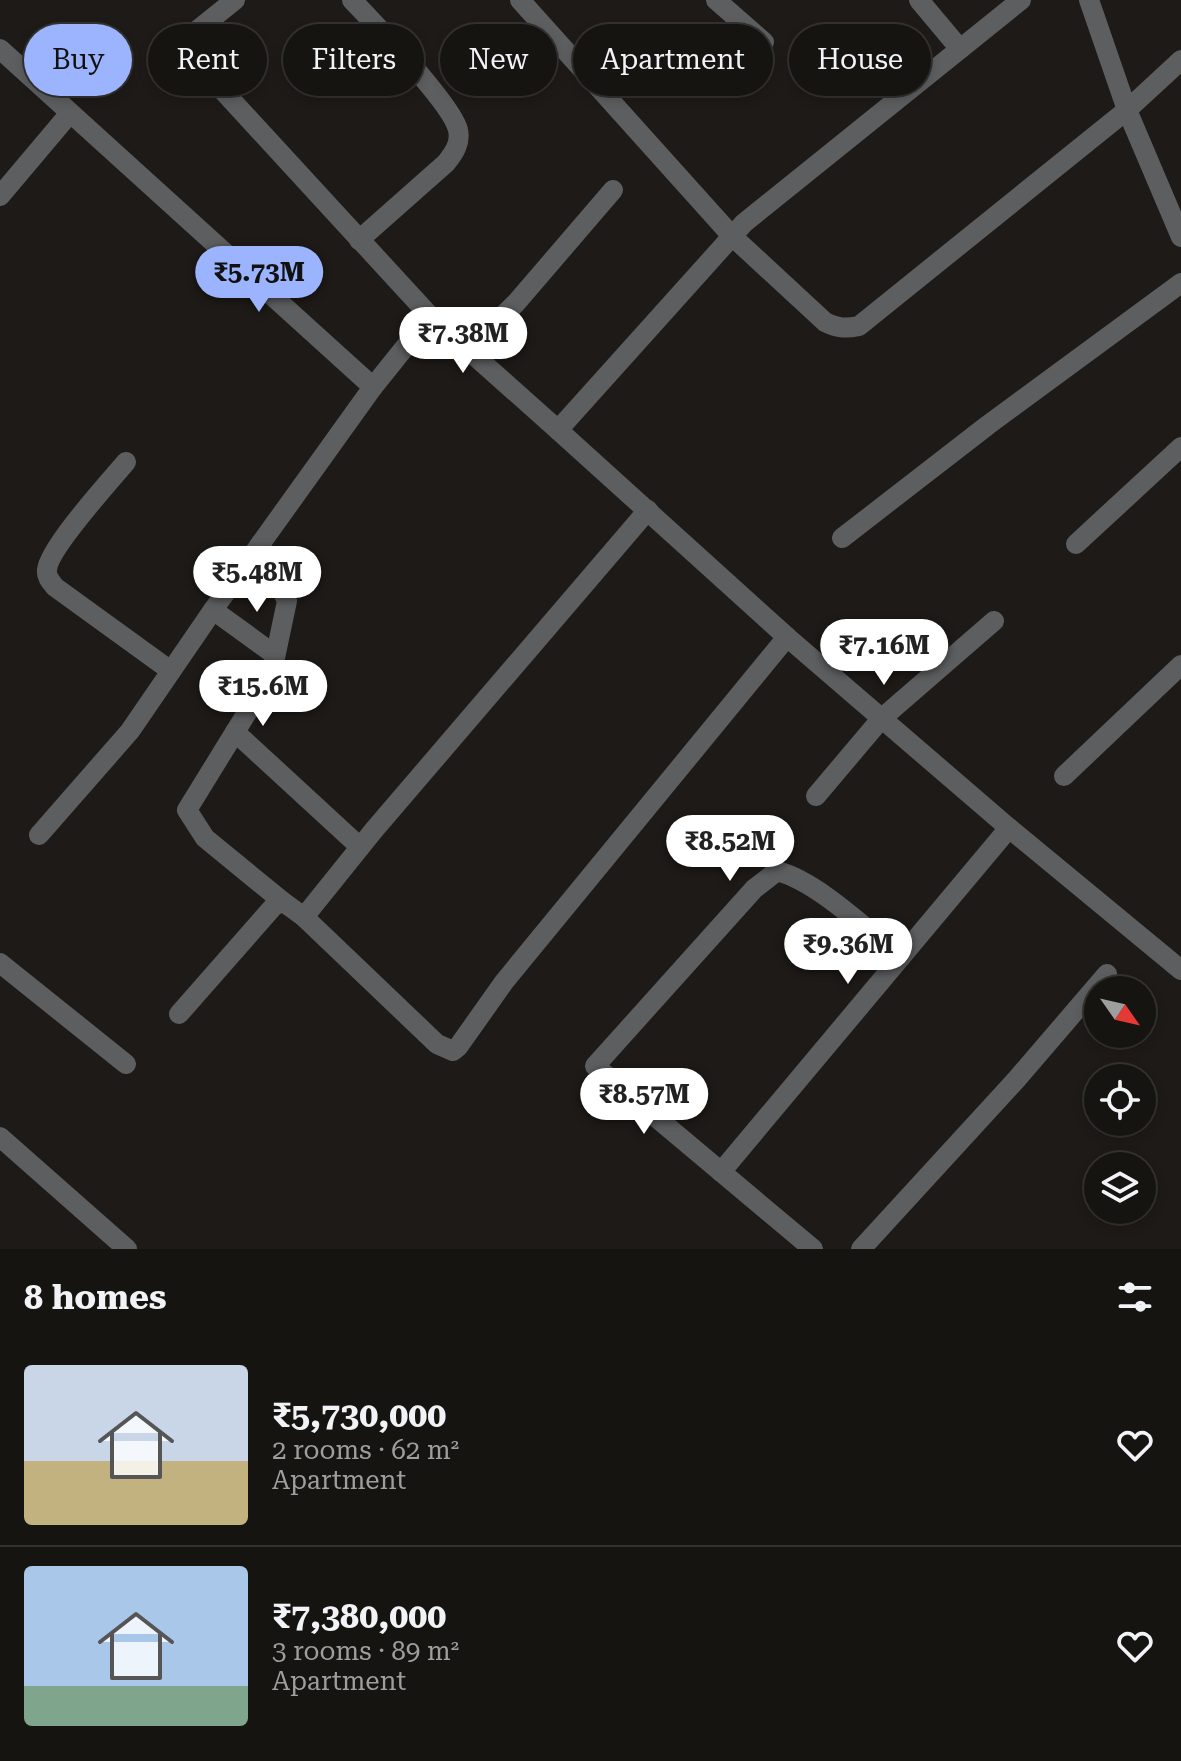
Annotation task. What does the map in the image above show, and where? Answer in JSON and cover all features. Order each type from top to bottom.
[{"type":"street","points":[[235,0],[180,44],[430,316],[881,719],[1181,970]]},
{"type":"street","points":[[352,0],[443,103],[459,131],[455,152],[446,163],[359,240]]},
{"type":"street","points":[[520,0],[732,236],[825,322],[847,329],[859,326],[1127,110],[1181,60]]},
{"type":"street","points":[[716,0],[743,24]]},
{"type":"street","points":[[919,0],[960,49]]},
{"type":"street","points":[[558,430],[744,223],[1021,0]]},
{"type":"street","points":[[1089,0],[1127,110],[1180,232]]},
{"type":"street","points":[[0,49],[373,387]]},
{"type":"street","points":[[0,196],[70,113]]},
{"type":"street","points":[[468,350],[516,303],[613,190]]},
{"type":"street","points":[[842,538],[988,425],[1181,283]]},
{"type":"street","points":[[39,835],[130,731],[373,387],[430,316]]},
{"type":"street","points":[[1076,544],[1181,447]]},
{"type":"street","points":[[126,462],[54,552],[46,571],[55,587],[171,671]]},
{"type":"street","points":[[304,917],[360,847],[648,510]]},
{"type":"street","points":[[260,544],[287,601],[272,672],[187,810],[205,838],[304,917],[437,1044],[453,1051],[504,982],[787,637]]},
{"type":"street","points":[[213,610],[275,655]]},
{"type":"street","points":[[816,796],[881,719],[994,621]]},
{"type":"street","points":[[1064,776],[1181,665]]},
{"type":"street","points":[[235,732],[360,847]]},
{"type":"street","points":[[721,1172],[1009,828]]},
{"type":"street","points":[[813,1249],[595,1066],[754,889],[777,871],[792,874],[812,887],[901,957]]},
{"type":"street","points":[[179,1014],[273,907],[282,901]]},
{"type":"street","points":[[0,963],[126,1064]]},
{"type":"street","points":[[861,1249],[1016,1080],[1107,974]]},
{"type":"street","points":[[0,1137],[127,1249]]}]
